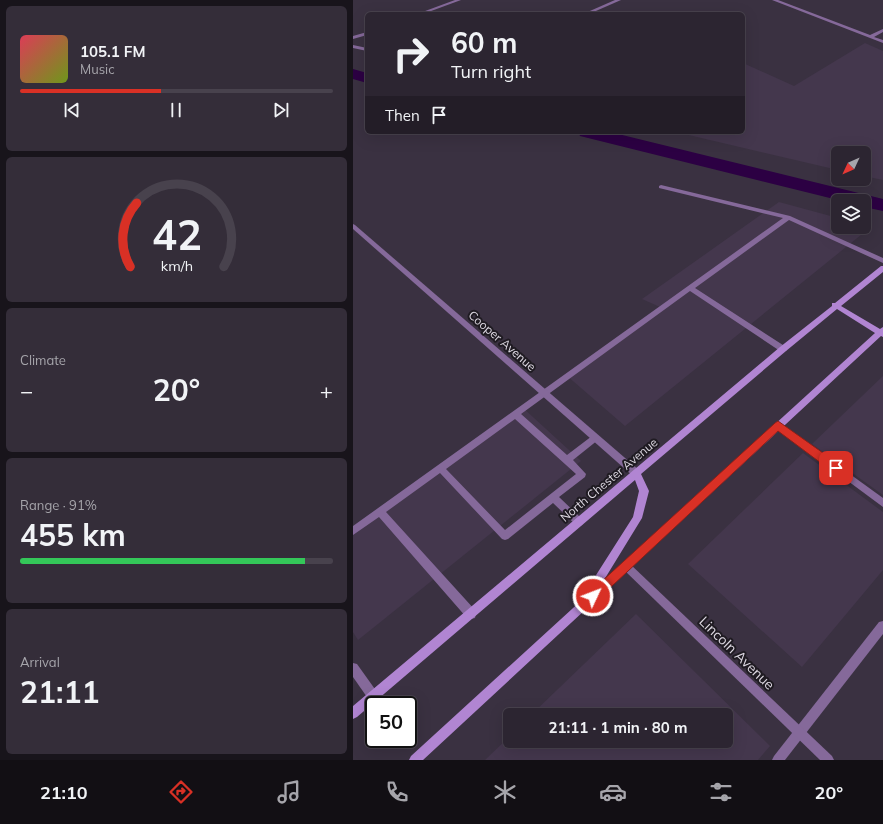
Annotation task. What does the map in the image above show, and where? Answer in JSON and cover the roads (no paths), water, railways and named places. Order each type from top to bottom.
[{"type":"main road","name":"North Chester Avenue","points":[[373,696],[835,305],[883,268]]},
{"type":"main road","points":[[415,760],[778,425],[882,332],[835,305]]},
{"type":"main road","points":[[582,607],[637,518],[644,491],[636,473]]},
{"type":"main road","name":"North Chester Avenue","points":[[353,713],[365,703]]},
{"type":"street","points":[[425,12],[459,0]]},
{"type":"street","points":[[590,12],[619,0]]},
{"type":"street","points":[[774,0],[883,42]]},
{"type":"street","points":[[871,37],[883,30]]},
{"type":"street","points":[[353,38],[365,34]]},
{"type":"street","points":[[353,46],[365,49]]},
{"type":"street","points":[[661,187],[788,217],[883,261]]},
{"type":"street","points":[[353,531],[788,217]]},
{"type":"street","name":"Cooper Avenue","points":[[353,226],[636,473]]},
{"type":"street","points":[[690,288],[783,349]]},
{"type":"street","points":[[440,468],[505,536],[582,474],[515,414]]},
{"type":"street","points":[[778,425],[883,503]]},
{"type":"street","points":[[567,460],[595,438]]},
{"type":"street","points":[[553,497],[579,522]]},
{"type":"street","points":[[380,512],[471,614]]},
{"type":"street","name":"Lincoln Avenue","points":[[626,566],[828,760]]},
{"type":"street","points":[[779,760],[883,626]]},
{"type":"street","points":[[353,668],[373,696]]},
{"type":"waterway","points":[[353,74],[365,77]]},
{"type":"waterway","points":[[595,134],[883,205]]}]
